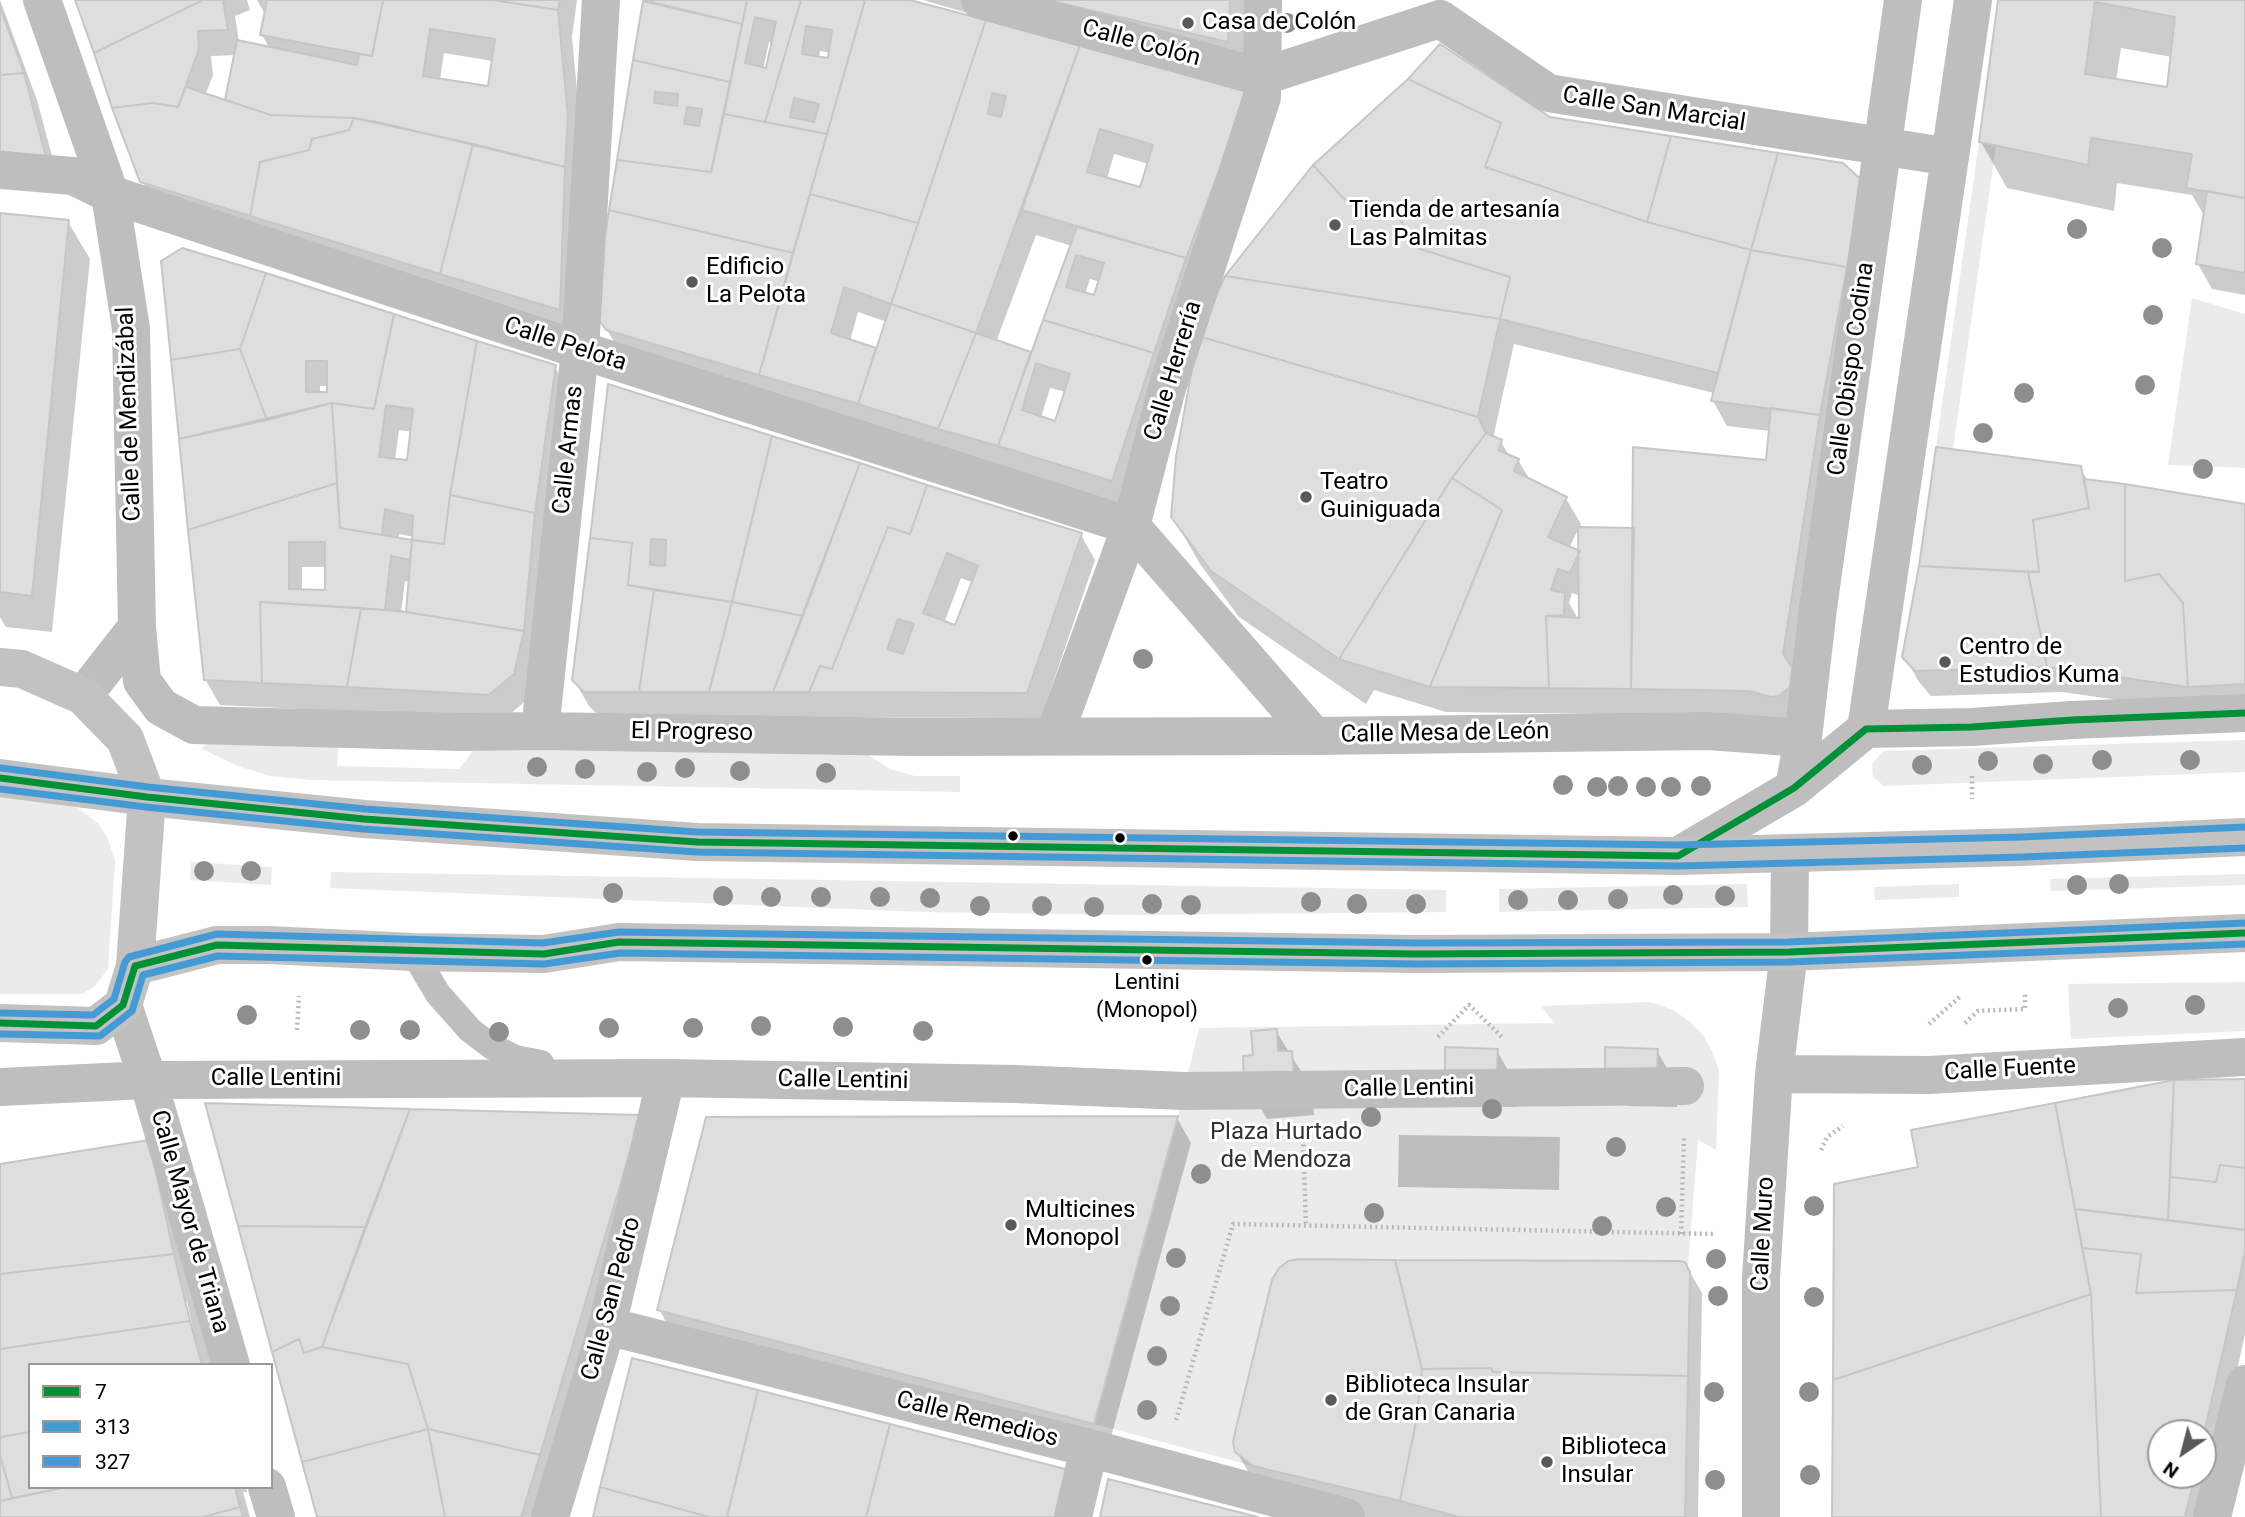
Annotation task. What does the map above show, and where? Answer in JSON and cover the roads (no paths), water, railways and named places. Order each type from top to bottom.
[{"type":"main road","points":[[0,667],[22,670],[83,696],[125,739],[147,797],[135,966],[123,1005],[96,1026],[0,1023]]},
{"type":"main road","points":[[0,778],[147,797],[364,819],[696,842],[1678,856],[2022,847],[2245,837]]},
{"type":"main road","points":[[135,966],[217,946],[268,944],[413,952],[544,954],[619,942],[1388,954],[1789,952],[2245,933]]},
{"type":"street","name":"Calle de Mendizábal","points":[[42,0],[110,194],[131,329],[137,627]]},
{"type":"street","name":"Calle Armas","points":[[540,731],[580,350],[601,0]]},
{"type":"street","name":"Calle Colón","points":[[980,0],[1261,77]]},
{"type":"street","name":"Calle Herrería","points":[[1054,736],[1130,526],[1167,388],[1262,97],[1263,0]]},
{"type":"street","name":"Calle Obispo Codina","points":[[1803,738],[1818,608],[1903,0]]},
{"type":"street","points":[[1866,729],[1973,0]]},
{"type":"street","name":"Calle San Marcial","points":[[1261,77],[1440,19],[1548,93],[1950,157]]},
{"type":"street","name":"Calle Pelota","points":[[0,170],[73,176],[110,194],[580,350],[1130,526]]},
{"type":"street","name":"Calle Mesa de León","points":[[1130,526],[1314,736],[1708,731],[1803,738]]},
{"type":"street","points":[[83,696],[137,627]]},
{"type":"street","name":"El Progreso","points":[[137,627],[142,681],[161,707],[194,724],[463,732],[1314,736]]},
{"type":"street","points":[[1678,856],[1794,788],[1866,729],[1972,727],[2245,713]]},
{"type":"street","points":[[1794,788],[1803,738]]},
{"type":"street","name":"Calle Muro","points":[[1761,1517],[1761,1278],[1774,1074],[1789,952],[1790,854]]},
{"type":"street","name":"Calle Mayor de Triana","points":[[123,1005],[148,1080],[230,1363]]},
{"type":"street","name":"Calle Fuente","points":[[1774,1074],[1928,1074],[2245,1057]]},
{"type":"street","name":"Calle Lentini","points":[[0,1087],[148,1080],[666,1078],[1015,1084],[1184,1091],[1685,1086]]},
{"type":"street","name":"Calle San Pedro","points":[[551,1517],[607,1326],[666,1078]]},
{"type":"street","name":"Calle Remedios","points":[[607,1326],[1088,1448],[1346,1517]]},
{"type":"street","points":[[2212,1517],[2235,1459],[2245,1384]]},
{"type":"street","points":[[1073,1517],[1088,1448]]},
{"type":"street","points":[[268,1489],[276,1517]]},
{"type":"lane","points":[[413,952],[438,993],[470,1030],[491,1046],[515,1058],[541,1063]]},
{"type":"place","name":"Casa de Colón","points":[[1188,23]]},
{"type":"place","name":"Tienda de artesanía Las Palmitas","points":[[1335,225]]},
{"type":"place","name":"Edificio La Pelota","points":[[692,282]]},
{"type":"place","name":"Teatro Guiniguada","points":[[1306,497]]},
{"type":"place","name":"Centro de Estudios Kuma","points":[[1945,662]]},
{"type":"place","name":"Lentini (Monopol)","points":[[1147,960]]},
{"type":"place","name":"Multicines Monopol","points":[[1011,1225]]},
{"type":"place","name":"Biblioteca Insular de Gran Canaria","points":[[1331,1400]]},
{"type":"place","name":"Biblioteca Insular","points":[[1547,1462]]},
{"type":"park label","name":"Plaza Hurtado de Mendoza","points":[[1286,1147]]}]
